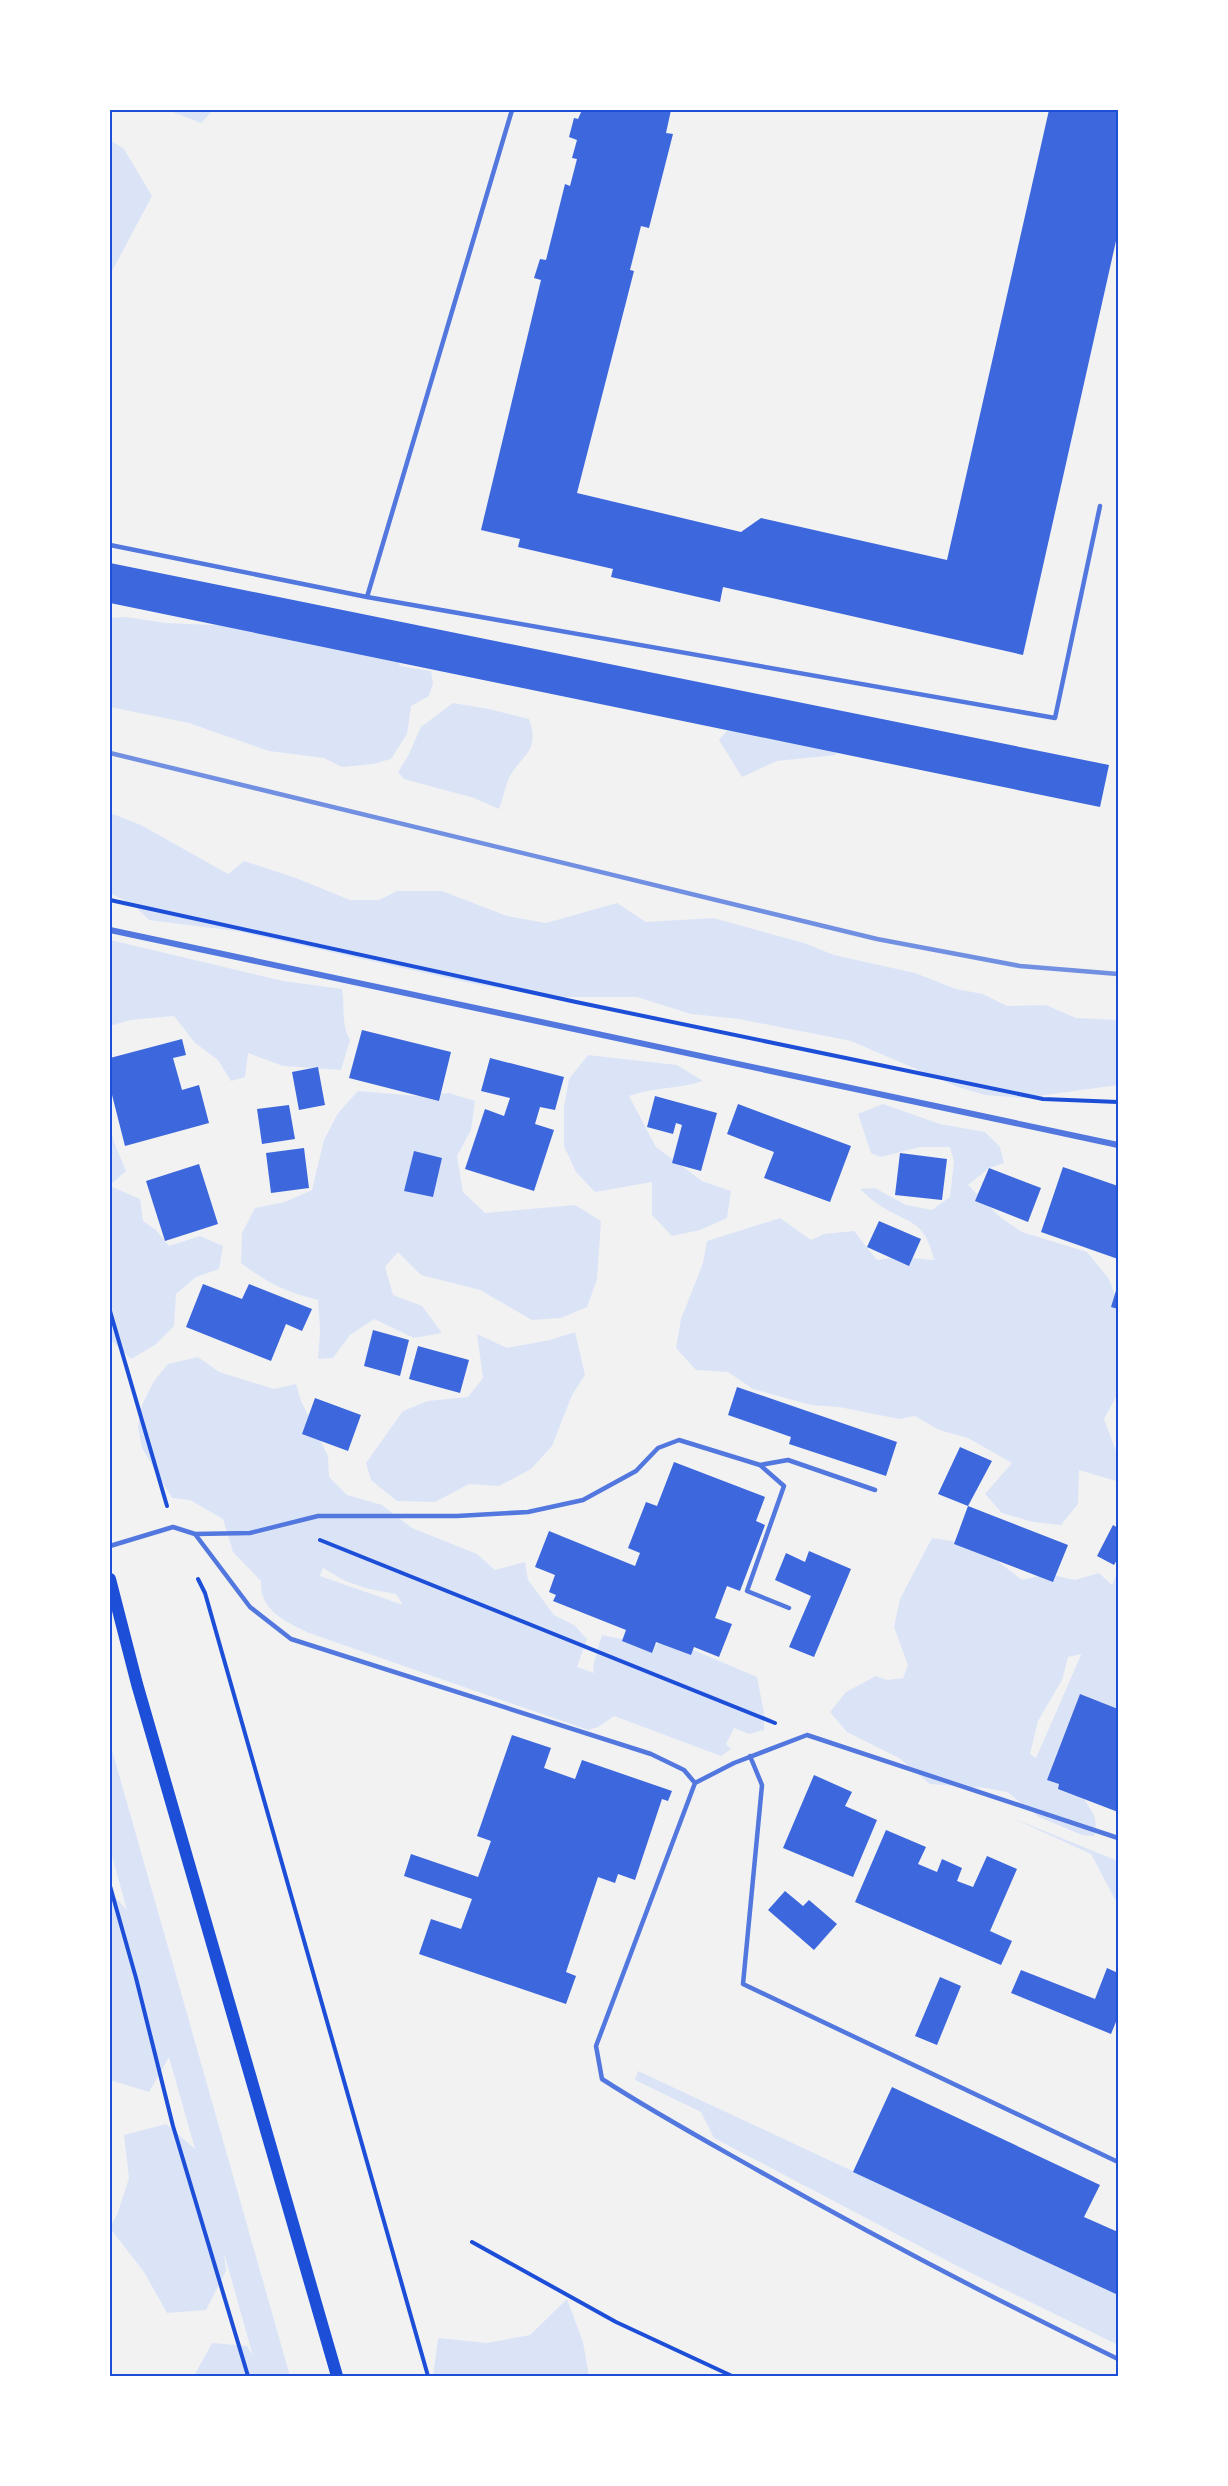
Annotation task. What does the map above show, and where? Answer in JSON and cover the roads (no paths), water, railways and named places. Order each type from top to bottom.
[{"type":"main road","points":[[110,1579],[137,1684],[337,2376]]},
{"type":"street","points":[[110,930],[1119,1145]]},
{"type":"lane","points":[[367,597],[512,110]]},
{"type":"lane","points":[[110,545],[367,597],[1055,718],[1100,506]]},
{"type":"lane","points":[[110,1546],[173,1527],[195,1533],[250,1533],[318,1516],[457,1516],[528,1512],[583,1500],[636,1471],[658,1448],[679,1440],[760,1465],[784,1486],[747,1591],[789,1608]]},
{"type":"lane","points":[[760,1465],[788,1460],[875,1491]]},
{"type":"lane","points":[[195,1533],[250,1607],[291,1639],[651,1754],[684,1770],[695,1783]]},
{"type":"lane","points":[[1119,1838],[807,1735],[750,1756],[695,1783],[596,2046],[602,2079],[642,2105],[866,2232],[990,2298],[1119,2359]]},
{"type":"lane","points":[[750,1756],[762,1785],[743,1984],[1119,2162]]},
{"type":"railway","points":[[110,753],[877,939],[1020,966],[1118,974]]}]
